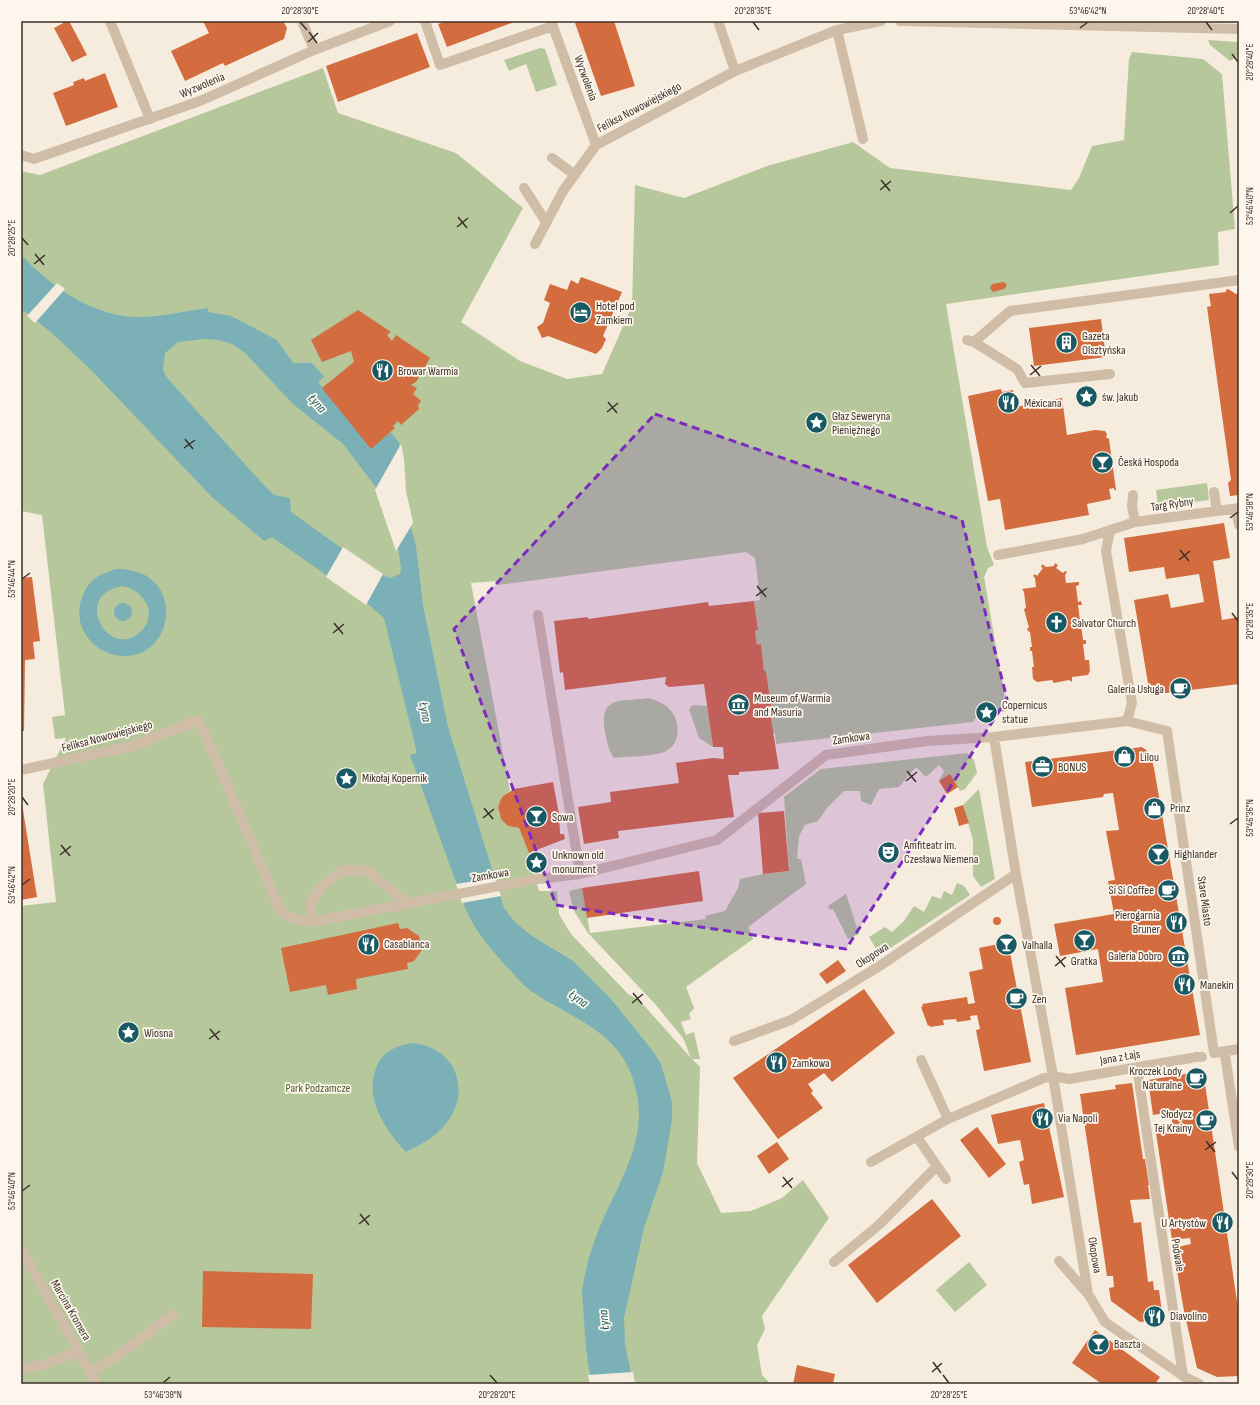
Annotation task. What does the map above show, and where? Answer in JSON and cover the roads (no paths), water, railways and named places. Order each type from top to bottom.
[{"type":"street","points":[[110,21],[150,119]]},
{"type":"street","points":[[302,21],[314,50]]},
{"type":"street","name":"Wyzwolenia","points":[[21,155],[34,159],[200,101],[314,50],[390,21]]},
{"type":"street","points":[[425,21],[440,65],[552,24]]},
{"type":"street","points":[[718,21],[735,71]]},
{"type":"street","name":"Feliksa Nowowiejskiego","points":[[535,244],[564,191],[596,145],[735,71],[837,30],[881,21]]},
{"type":"street","points":[[900,21],[1239,29]]},
{"type":"street","name":"Wyzwolenia","points":[[552,24],[596,145]]},
{"type":"street","points":[[837,30],[863,139]]},
{"type":"street","points":[[552,158],[575,175]]},
{"type":"street","points":[[524,188],[546,222]]},
{"type":"street","points":[[1110,374],[1025,383],[1017,369],[971,341],[1010,312],[1239,280]]},
{"type":"street","points":[[1214,492],[1217,511]]},
{"type":"street","points":[[1133,495],[1132,506],[1135,522]]},
{"type":"street","points":[[1238,509],[1239,525]]},
{"type":"street","name":"Targ Rybny","points":[[998,555],[1083,539],[1135,522],[1238,509]]},
{"type":"street","points":[[1110,530],[1106,551],[1132,703],[1127,721]]},
{"type":"street","points":[[538,615],[580,874]]},
{"type":"street","name":"Feliksa Nowowiejskiego","points":[[21,770],[132,746],[198,720]]},
{"type":"street","name":"Zamkowa","points":[[198,720],[220,767],[280,910],[290,917],[311,922],[531,880],[580,874],[717,840],[826,754],[927,741],[994,736],[1127,721],[1164,730]]},
{"type":"street","name":"Stare Miasto","points":[[1164,730],[1167,731],[1214,1053],[1239,1049]]},
{"type":"street","name":"Okopowa","points":[[994,736],[1016,874],[1053,1076],[1088,1294],[1104,1322],[1183,1376],[1200,1384]]},
{"type":"street","points":[[311,922],[311,902],[323,885],[343,870],[368,871],[408,904]]},
{"type":"street","name":"Okopowa","points":[[734,1041],[790,1020],[878,967],[1016,874]]},
{"type":"street","points":[[1225,1055],[1239,1147]]},
{"type":"street","name":"Jana z Łajs","points":[[1053,1076],[1069,1079],[1196,1057]]},
{"type":"street","points":[[921,1060],[948,1120]]},
{"type":"street","name":"Podwale","points":[[1137,1067],[1183,1376]]},
{"type":"street","points":[[871,1162],[948,1120],[1053,1076]]},
{"type":"street","points":[[917,1136],[936,1167],[946,1179]]},
{"type":"street","points":[[834,1262],[880,1224],[936,1167]]},
{"type":"street","name":"Marcina Kromera","points":[[21,1249],[97,1384]]},
{"type":"street","points":[[1059,1261],[1088,1294]]},
{"type":"street","points":[[90,1372],[116,1357],[173,1315]]},
{"type":"street","points":[[21,1369],[42,1365],[79,1351]]},
{"type":"water","name":"Łyna","points":[[21,255],[58,288],[87,305],[102,311],[118,315],[143,317],[208,308],[208,312],[231,316],[277,340],[293,363],[312,363],[324,377],[318,382],[371,448],[391,432],[399,443],[407,512],[416,546],[423,605],[448,727],[504,908],[514,921],[529,934],[573,961],[610,998],[652,1050],[661,1064],[672,1102],[672,1120],[663,1172],[644,1228],[624,1318],[625,1344],[633,1384],[592,1384],[587,1355],[582,1292],[586,1270],[595,1239],[627,1168],[638,1131],[639,1111],[636,1091],[629,1069],[621,1055],[612,1044],[600,1034],[574,1016],[526,987],[489,946],[470,918],[410,755],[417,753],[384,618],[369,605],[272,537],[264,541],[212,497],[92,371],[53,334],[27,313],[21,311]],"holes":[[[204,339],[219,340],[232,344],[245,353],[293,404],[343,444],[375,486],[399,552],[401,569],[400,574],[390,578],[375,572],[291,512],[290,498],[274,495],[168,379],[163,370],[165,353],[178,342]]]},
{"type":"water","points":[[116,569],[140,573],[156,584],[164,599],[166,616],[161,633],[151,646],[135,655],[115,655],[99,648],[86,635],[80,622],[79,615],[81,600],[87,587],[97,577]],"holes":[[[123,586],[130,588],[146,602],[149,615],[143,629],[131,638],[119,639],[108,634],[101,624],[97,613],[99,601],[107,592]]]},
{"type":"water","points":[[123,603],[129,606],[132,612],[129,618],[123,621],[117,618],[114,612],[117,606]]},
{"type":"water","points":[[412,1043],[427,1046],[440,1053],[450,1062],[456,1074],[458,1100],[453,1113],[440,1130],[422,1144],[406,1152],[383,1122],[374,1098],[373,1086],[374,1074],[379,1062],[385,1054],[402,1045]]},
{"type":"place","name":"Hotel pod Zamkiem","points":[[580,313]]},
{"type":"place","name":"Gazeta Olsztyńska","points":[[1067,343]]},
{"type":"place","name":"Browar Warmia","points":[[383,371]]},
{"type":"place","name":"św. Jakub","points":[[1087,397]]},
{"type":"place","name":"Méxicana","points":[[1009,403]]},
{"type":"place","name":"Głaz Seweryna Pieniężnego","points":[[816,423]]},
{"type":"place","name":"Česká Hospoda","points":[[1103,462]]},
{"type":"place","name":"Salvator Church","points":[[1056,623]]},
{"type":"place","name":"Galeria Usługa","points":[[1180,689]]},
{"type":"place","name":"Museum of Warmia and Masuria","points":[[739,705]]},
{"type":"place","name":"Copernicus statue","points":[[986,712]]},
{"type":"place","name":"Lilou","points":[[1124,757]]},
{"type":"place","name":"BONUS","points":[[1043,767]]},
{"type":"place","name":"Mikołaj Kopernik","points":[[347,778]]},
{"type":"place","name":"Prinz","points":[[1154,808]]},
{"type":"place","name":"Sowa","points":[[537,817]]},
{"type":"place","name":"Amfiteatr im. Czesława Niemena","points":[[889,852]]},
{"type":"place","name":"Highlander","points":[[1159,854]]},
{"type":"place","name":"Unknown old monument","points":[[536,862]]},
{"type":"place","name":"Si Si Coffee","points":[[1169,890]]},
{"type":"place","name":"Pierogarnia Bruner","points":[[1176,922]]},
{"type":"place","name":"Gratka","points":[[1084,940]]},
{"type":"place","name":"Casablanca","points":[[369,944]]},
{"type":"place","name":"Valhalla","points":[[1007,945]]},
{"type":"place","name":"Galeria Dobro","points":[[1178,956]]},
{"type":"place","name":"Manekin","points":[[1184,985]]},
{"type":"place","name":"Zen","points":[[1016,999]]},
{"type":"place","name":"Wiosna","points":[[129,1033]]},
{"type":"place","name":"Zamkowa","points":[[777,1063]]},
{"type":"place","name":"Kroczek Lody Naturalne","points":[[1197,1078]]},
{"type":"place","name":"Via Napoli","points":[[1042,1118]]},
{"type":"place","name":"Słodycz Tej Krainy","points":[[1207,1121]]},
{"type":"place","name":"U Artystów","points":[[1222,1223]]},
{"type":"place","name":"Diavolino","points":[[1154,1316]]},
{"type":"place","name":"Baszta","points":[[1098,1344]]},
{"type":"park label","name":"Park Podzamcze","points":[[318,1088]]}]
